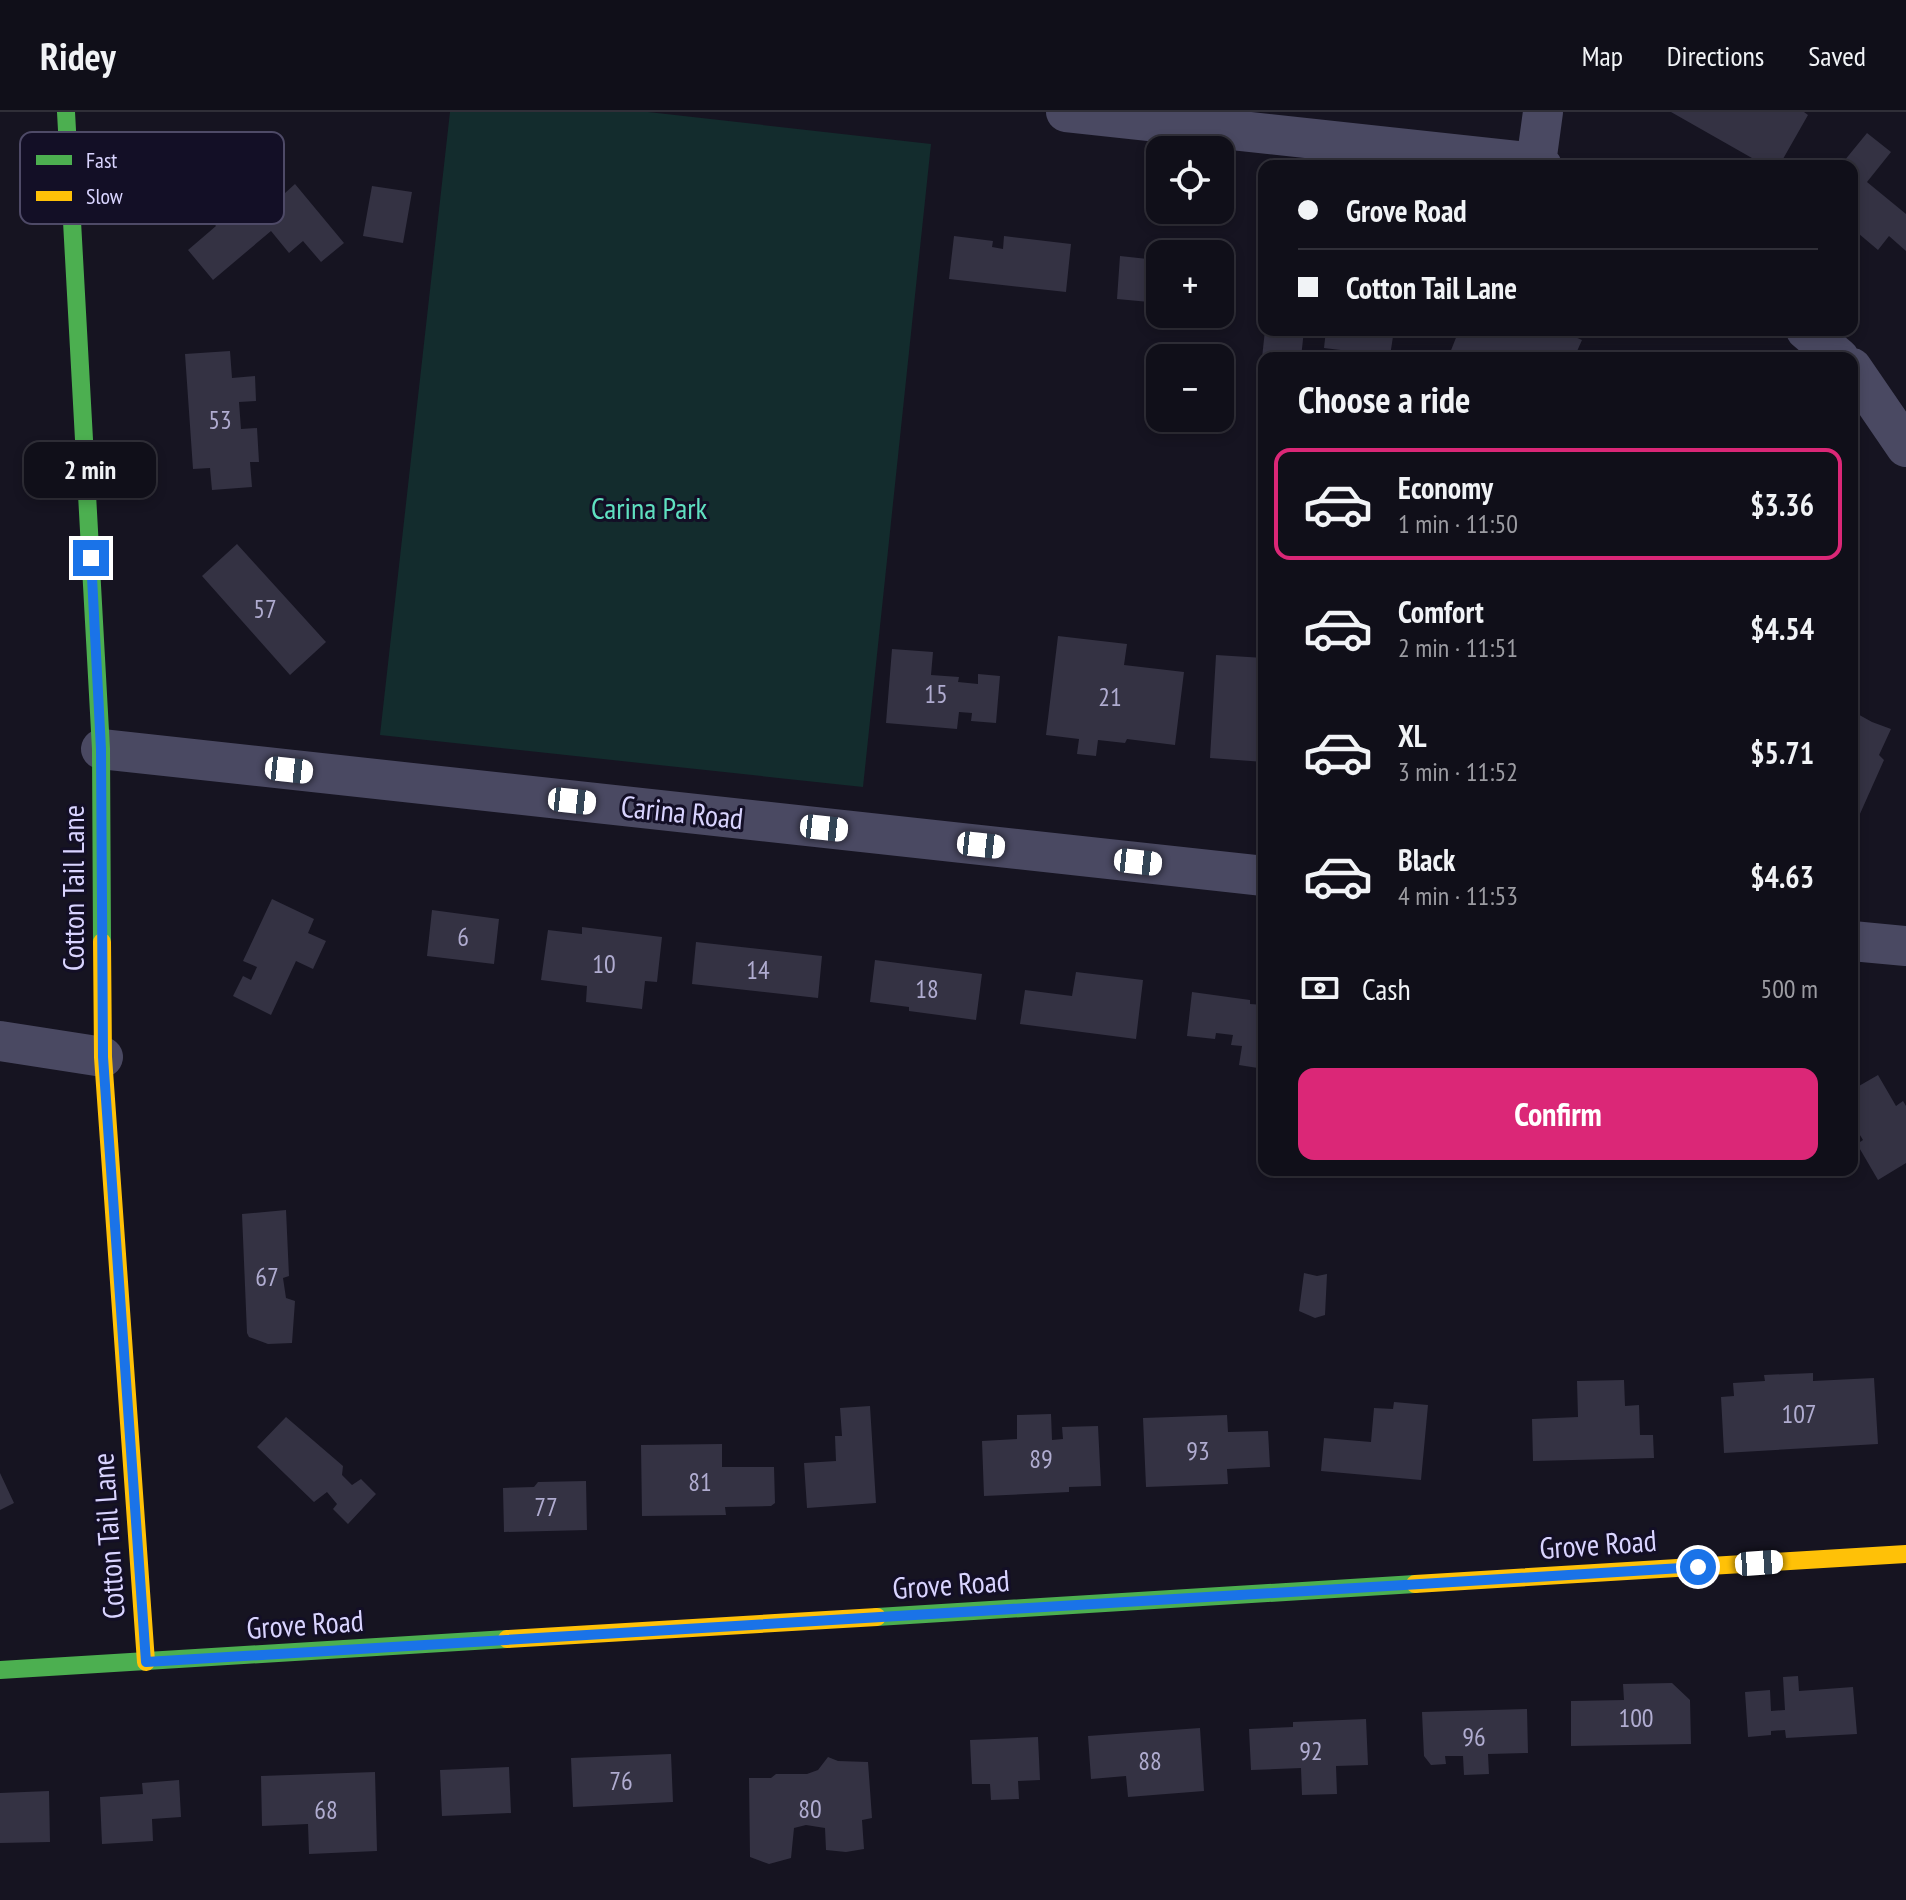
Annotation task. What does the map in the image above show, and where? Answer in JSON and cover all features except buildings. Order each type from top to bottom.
[{"type":"street","name":"Cotton Tail Lane","points":[[66,112],[67,132]]},
{"type":"street","points":[[1066,112],[1494,160]]},
{"type":"street","points":[[1539,160],[1543,112]]},
{"type":"street","name":"Cotton Tail Lane","points":[[72,224],[101,749],[103,1057],[146,1662]]},
{"type":"street","points":[[1813,336],[1832,352]]},
{"type":"street","points":[[1858,377],[1906,447]]},
{"type":"street","name":"Carina Road","points":[[101,749],[1258,875]]},
{"type":"street","points":[[1858,942],[1906,946]]},
{"type":"street","points":[[0,1041],[103,1057]]},
{"type":"street","name":"Grove Road","points":[[0,1670],[1906,1554]]},
{"type":"green space","name":"Carina Park","points":[[450,112],[648,112],[931,144],[863,787],[380,735]]},
{"type":"traffic: fast","points":[[66,112],[67,132]]},
{"type":"traffic: fast","points":[[72,224],[101,749],[102,942]]},
{"type":"traffic: fast","points":[[877,1617],[1415,1584]]},
{"type":"traffic: fast","points":[[0,1670],[507,1639]]},
{"type":"traffic: slow","points":[[102,942],[103,1057],[146,1662]]},
{"type":"traffic: slow","points":[[1415,1584],[1906,1554]]},
{"type":"traffic: slow","points":[[507,1639],[877,1617]]},
{"type":"route","points":[[91,558],[101,749],[103,1057],[146,1662],[1698,1567]]}]
